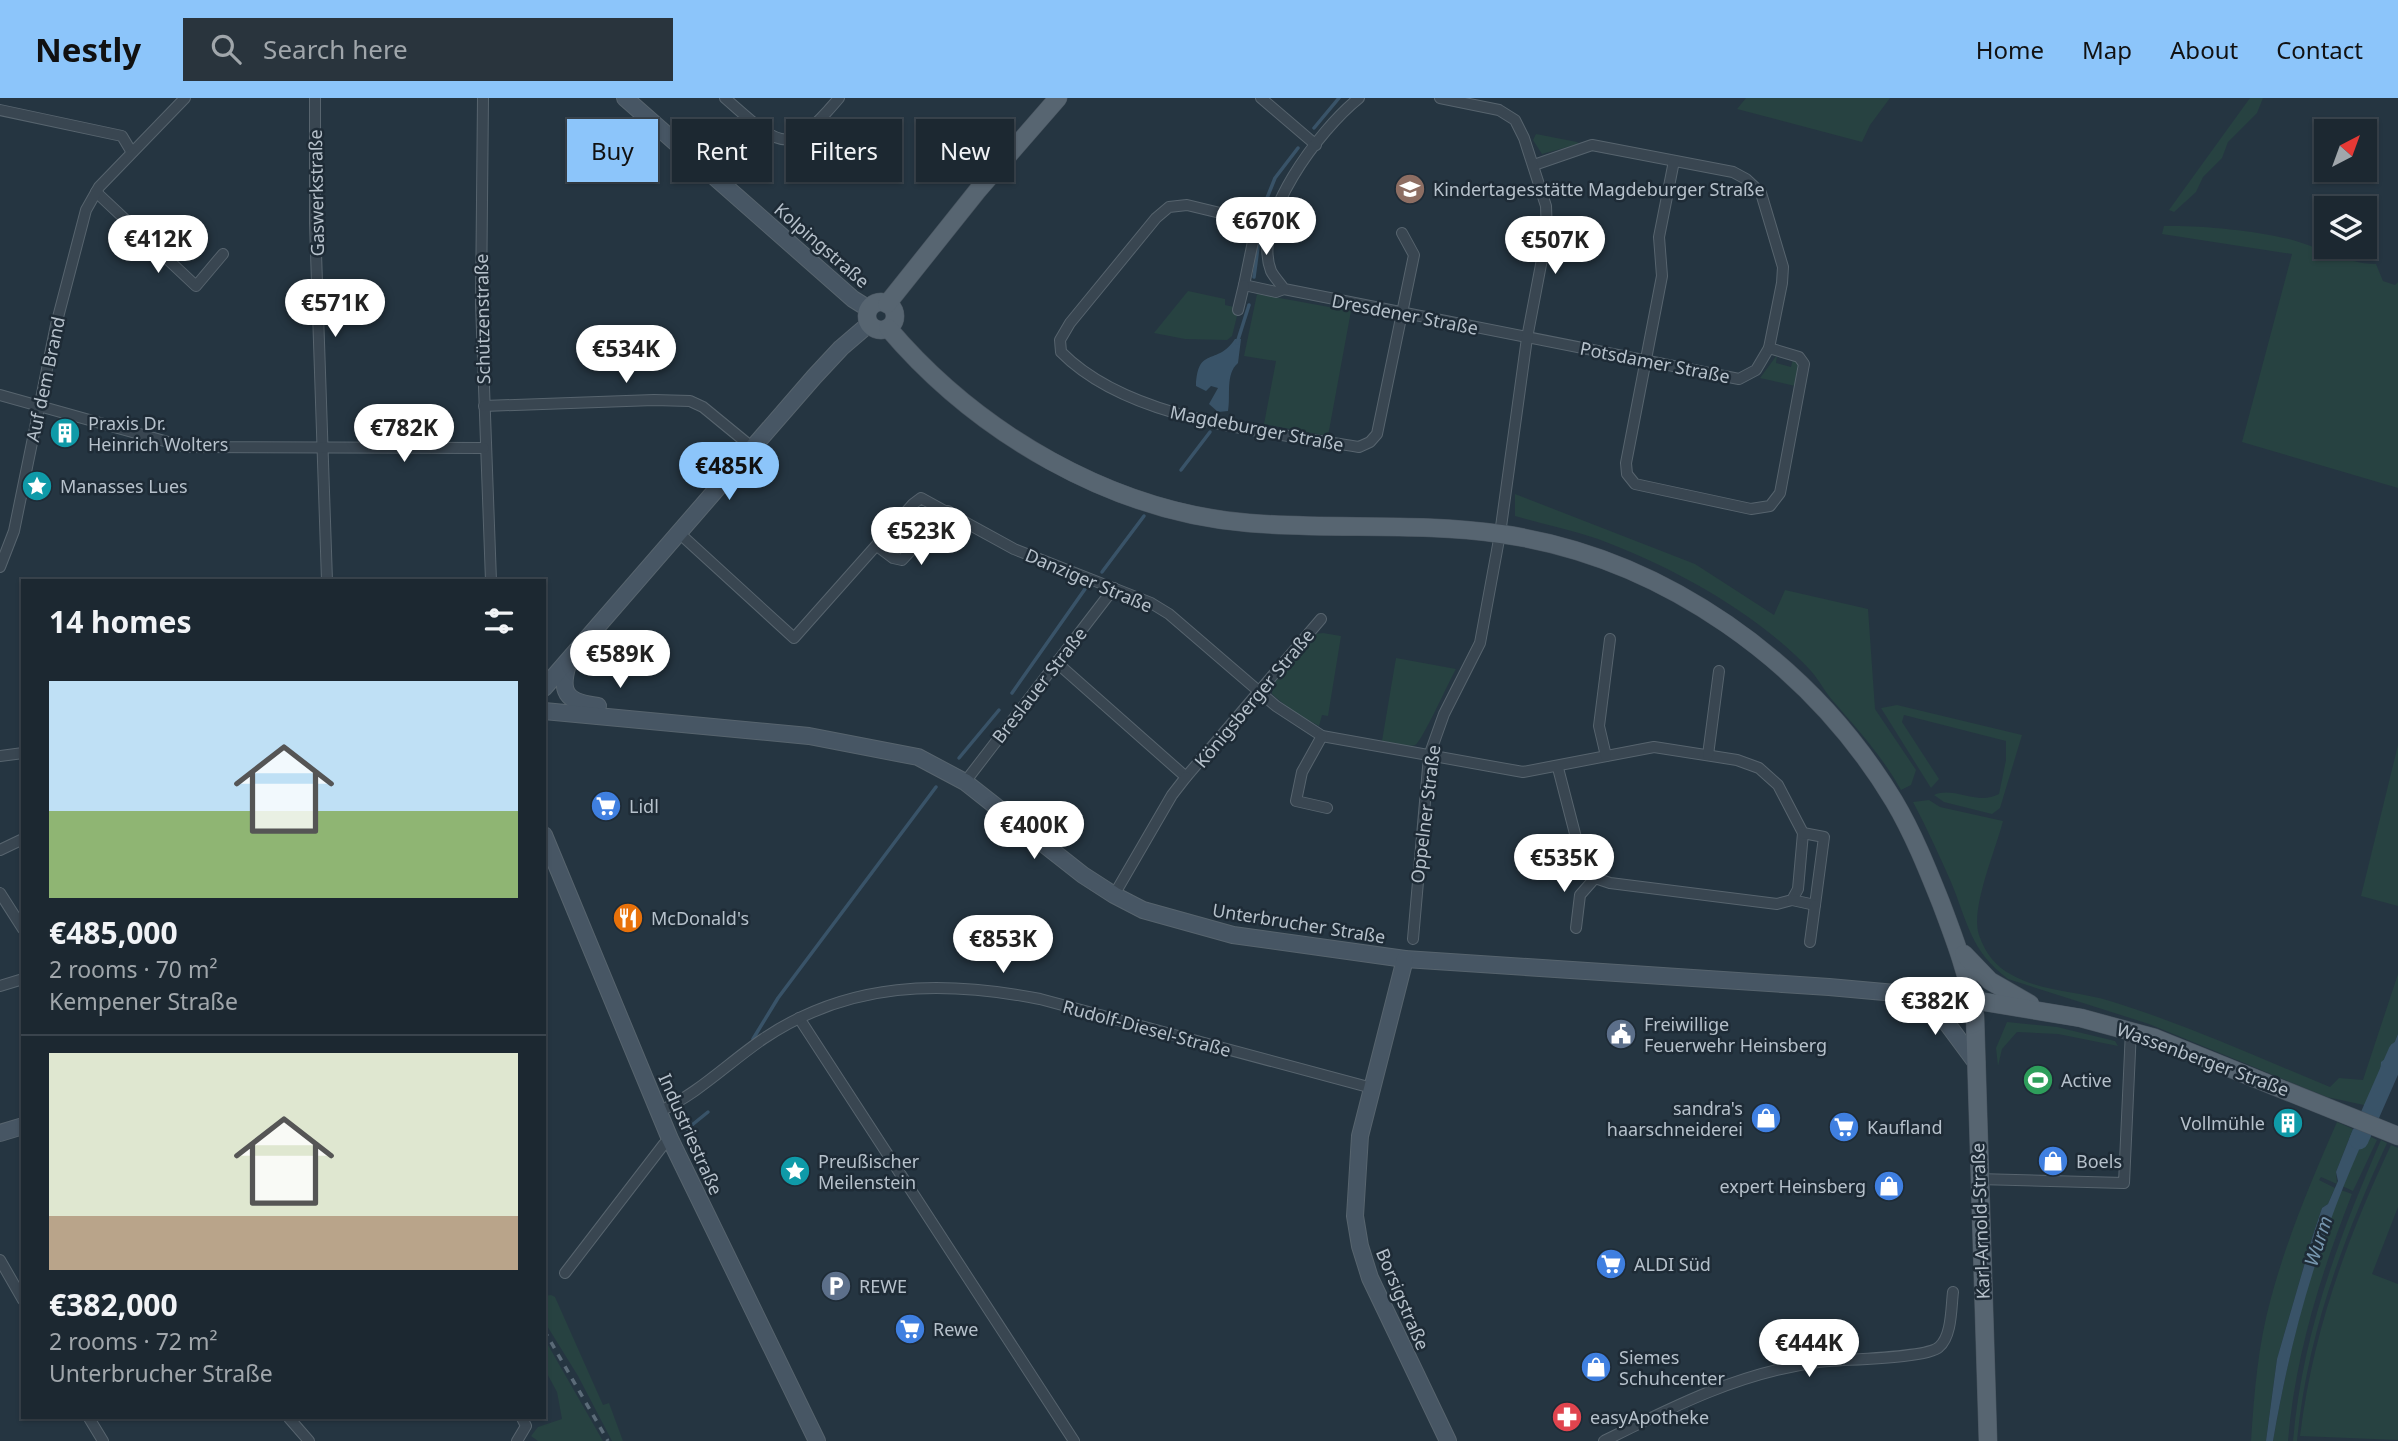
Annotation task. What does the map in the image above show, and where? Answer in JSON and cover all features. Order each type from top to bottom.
[{"type":"main road","points":[[887,303],[969,200],[1058,98]]},
{"type":"main road","points":[[875,303],[887,303],[895,316],[888,328],[878,330],[869,317],[875,303]]},
{"type":"main road","points":[[888,328],[948,388],[1031,450],[1163,509],[1248,523],[1500,534],[1588,553],[1659,582],[1723,622],[1806,687],[1869,764],[1895,803],[1930,876],[1956,941],[1972,964],[1990,981],[2046,1011]]},
{"type":"main road","name":"Karl-Arnold-Straße","points":[[1956,941],[1973,1000],[1988,1441]]},
{"type":"main road","name":"Wassenberger Straße","points":[[1973,1000],[2046,1011],[2131,1030],[2189,1050],[2390,1133]]},
{"type":"street","name":"Auf dem Brand","points":[[0,567],[14,531],[56,325],[86,210],[96,192],[131,151],[185,98]]},
{"type":"street","name":"Gaswerkstraße","points":[[315,98],[316,223],[327,579]]},
{"type":"street","name":"Schützenstraße","points":[[483,98],[481,304],[484,449],[491,579]]},
{"type":"street","name":"Kolpingstraße","points":[[625,98],[853,299],[869,317]]},
{"type":"street","points":[[725,98],[771,137],[788,140],[804,135],[839,98]]},
{"type":"street","points":[[1261,98],[1316,145]]},
{"type":"street","points":[[1284,289],[1272,272],[1267,252],[1270,225],[1291,177],[1359,98]]},
{"type":"street","points":[[1440,98],[1499,110],[1515,120],[1534,165],[1546,206],[1547,233],[1527,338],[1500,534]]},
{"type":"street","points":[[0,110],[122,136],[131,151]]},
{"type":"street","name":"Potsdamer Straße","points":[[1527,338],[1739,379],[1756,370],[1769,348],[1783,283],[1783,267],[1761,193],[1746,179],[1733,172],[1592,145],[1534,165]]},
{"type":"street","points":[[1674,161],[1659,237],[1662,276],[1643,359],[1626,463],[1627,474],[1635,484],[1762,510],[1770,506],[1780,493],[1804,364],[1800,357],[1769,348]]},
{"type":"street","points":[[96,192],[195,286],[223,254]]},
{"type":"street","name":"Magdeburger Straße","points":[[1270,225],[1187,205],[1169,207],[1156,218],[1070,323],[1060,340],[1061,352],[1072,364],[1161,409],[1202,421],[1359,447],[1370,442],[1377,433],[1414,255],[1402,233]]},
{"type":"street","points":[[1238,310],[1257,222]]},
{"type":"street","name":"Dresdener Straße","points":[[1244,285],[1276,292],[1284,289],[1527,338]]},
{"type":"street","points":[[546,686],[869,317]]},
{"type":"street","points":[[0,395],[186,447],[484,449]]},
{"type":"street","points":[[484,407],[690,401],[703,407],[753,448]]},
{"type":"street","name":"Danziger Straße","points":[[678,532],[794,638],[913,503],[921,498],[1014,549],[1114,588],[1169,614],[1259,692],[1322,736],[1523,772],[1558,768],[1606,755],[1654,747],[1737,760],[1769,774],[1803,833],[1824,837],[1810,942]]},
{"type":"street","points":[[877,546],[893,558],[902,560],[948,511]]},
{"type":"street","name":"Oppelner Straße","points":[[1413,939],[1429,756],[1444,714],[1480,643],[1500,534]]},
{"type":"street","name":"Breslauer Straße","points":[[965,782],[1114,588]]},
{"type":"street","name":"Königsberger Straße","points":[[1114,895],[1172,795],[1321,619]]},
{"type":"street","points":[[1606,755],[1599,726],[1610,639]]},
{"type":"street","points":[[569,659],[564,685],[570,698],[579,704],[633,710],[672,722]]},
{"type":"street","name":"Königsberger Straße","points":[[1056,662],[1186,777]]},
{"type":"street","points":[[1707,755],[1719,671]]},
{"type":"street","name":"Unterbrucher Straße","points":[[546,711],[809,736],[895,751],[930,763],[965,782],[1083,876],[1114,895],[1169,918],[1233,935],[1405,960],[1907,993],[1973,1000]]},
{"type":"street","points":[[1322,736],[1302,772],[1296,801],[1327,808]]},
{"type":"street","points":[[0,756],[21,753]]},
{"type":"street","points":[[1558,768],[1581,857],[1595,878],[1610,883],[1777,904],[1792,900],[1815,905]]},
{"type":"street","points":[[1792,900],[1798,889],[1803,833]]},
{"type":"street","points":[[0,850],[21,840]]},
{"type":"street","name":"Industriestraße","points":[[546,840],[670,1139],[817,1441]]},
{"type":"street","points":[[1576,928],[1580,895],[1595,878]]},
{"type":"street","points":[[0,893],[21,926]]},
{"type":"street","name":"Borsigstraße","points":[[1405,960],[1360,1136],[1355,1181],[1360,1246],[1386,1315],[1448,1441]]},
{"type":"street","points":[[0,986],[21,980]]},
{"type":"street","name":"Rudolf-Diesel-Straße","points":[[658,1112],[681,1102],[762,1040],[799,1018],[862,996],[902,989],[961,986],[997,990],[1053,1002],[1372,1088]]},
{"type":"street","points":[[1907,993],[1943,1018],[1977,1064]]},
{"type":"street","points":[[799,1018],[1074,1441]]},
{"type":"street","points":[[1978,1179],[2124,1183],[2131,1030]]},
{"type":"street","points":[[0,1133],[21,1127]]},
{"type":"street","points":[[565,1273],[670,1139]]},
{"type":"street","points":[[0,1260],[21,1297]]},
{"type":"street","points":[[1604,1441],[1731,1381],[1824,1361],[1927,1354],[1940,1347],[1946,1336],[1953,1292]]},
{"type":"street","points":[[90,1419],[103,1441]]},
{"type":"street","points":[[290,1419],[309,1441]]},
{"type":"street","points":[[517,1441],[526,1426],[524,1419]]},
{"type":"green space","points":[[1746,98],[1890,98],[1870,125],[1862,142],[1737,109]]},
{"type":"green space","points":[[2250,98],[2263,98],[2257,113],[2228,142],[2222,158],[2203,177],[2196,192],[2174,212],[2169,210]]},
{"type":"green space","points":[[1536,134],[1579,144],[1542,154],[1533,140]]},
{"type":"green space","points":[[2164,226],[2196,227],[2285,238],[2314,247],[2314,259],[2347,259],[2376,264],[2383,281],[2395,285],[2398,282],[2398,488],[2242,442],[2292,254],[2162,234]]},
{"type":"green space","points":[[1188,291],[1225,299],[1225,305],[1239,308],[1232,336],[1227,340],[1185,339],[1154,333]]},
{"type":"green space","points":[[1257,294],[1351,311],[1328,436],[1264,424],[1276,361],[1244,356]]},
{"type":"green space","points":[[1777,355],[1776,363],[1791,367],[1793,359],[1800,366],[1795,386],[1760,378]]},
{"type":"green space","points":[[1515,494],[1695,564],[1774,615],[1785,590],[1868,609],[1875,709],[1916,770],[1911,785],[1901,790],[1878,755],[1811,671],[1765,629],[1712,593],[1655,563],[1598,539],[1515,516]]},
{"type":"green space","points":[[1316,634],[1341,636],[1328,716],[1322,715],[1319,726],[1292,711],[1272,694],[1272,686]]},
{"type":"green space","points":[[1396,658],[1456,669],[1423,734],[1415,745],[1411,746],[1382,741]]},
{"type":"green space","points":[[1897,705],[2022,735],[2000,808],[1992,814],[1944,802],[1934,795],[1950,793],[1982,798],[1999,794],[2006,760],[2006,741],[1904,715],[1902,722],[1939,779],[1931,788],[1881,708]]},
{"type":"green space","points":[[2398,745],[2398,906],[2361,896]]},
{"type":"green space","points":[[1929,800],[1940,807],[2003,821],[1985,879],[1977,924],[1981,942],[1992,959],[2006,972],[2024,981],[2138,1010],[2221,1041],[2330,1087],[2339,1078],[2363,1080],[2398,974],[2398,1034],[2389,1056],[2385,1058],[2379,1089],[2364,1105],[2327,1097],[2149,1024],[2008,979],[1985,957],[1972,935],[1951,882],[1913,802]]},
{"type":"green space","points":[[2007,1022],[2057,1027],[2115,1041],[2118,1046],[2058,1034],[2017,1032],[2002,1049],[1998,1066],[1996,1048]]},
{"type":"green space","points":[[2337,1122],[2353,1129],[2336,1172],[2337,1184],[2321,1177],[2319,1180],[2335,1188],[2328,1204],[2322,1208],[2277,1359],[2266,1441],[2251,1441],[2260,1351],[2271,1298],[2292,1231]]},
{"type":"green space","points":[[2366,1134],[2377,1140],[2353,1191],[2342,1186]]},
{"type":"green space","points":[[2381,1140],[2387,1143],[2356,1215],[2318,1325],[2297,1441],[2293,1441],[2305,1363],[2325,1287]]},
{"type":"green space","points":[[2391,1145],[2398,1148],[2398,1207],[2372,1274],[2398,1284],[2398,1440],[2300,1436],[2313,1360],[2334,1287],[2360,1216]]},
{"type":"green space","points":[[2341,1190],[2352,1194],[2311,1315],[2291,1409],[2288,1441],[2273,1441],[2300,1314]]},
{"type":"green space","points":[[546,1296],[555,1297],[603,1405],[609,1403],[623,1441],[612,1441],[578,1376],[546,1324]]},
{"type":"green space","points":[[546,1341],[603,1441],[538,1441],[531,1436],[538,1427],[562,1419],[557,1392],[546,1372]]},
{"type":"water","points":[[1235,339],[1241,339],[1238,363],[1231,373],[1228,411],[1218,412],[1209,404],[1218,388],[1211,386],[1206,391],[1196,386],[1197,373],[1204,360],[1221,352]]},
{"type":"water","points":[[2398,1034],[2398,1059],[2379,1112],[2364,1105],[2379,1089],[2381,1062],[2389,1056]]},
{"type":"water","points":[[2353,1129],[2366,1134],[2321,1248],[2298,1323],[2273,1441],[2266,1441],[2277,1359],[2313,1235],[2322,1208],[2328,1204],[2338,1181],[2336,1172]]},
{"type":"waterway","points":[[1314,128],[1339,98]]},
{"type":"waterway","points":[[1263,208],[1275,178],[1298,148]]},
{"type":"waterway","points":[[1254,277],[1260,232]]},
{"type":"waterway","points":[[1237,343],[1249,305]]},
{"type":"waterway","points":[[1181,470],[1210,432]]},
{"type":"waterway","points":[[1102,572],[1144,516]]},
{"type":"waterway","points":[[1012,693],[1085,589]]},
{"type":"waterway","points":[[959,758],[999,710]]},
{"type":"waterway","points":[[753,1039],[778,998],[936,787]]},
{"type":"waterway","name":"Wurm","points":[[2359,1140],[2398,1051]]},
{"type":"waterway","points":[[687,1129],[708,1112]]},
{"type":"railway","points":[[546,1333],[608,1441]]},
{"type":"place","name":"Kindertagesstätte Magdeburger Straße","points":[[1410,189]]},
{"type":"place","name":"Praxis Dr. Heinrich Wolters","points":[[65,433]]},
{"type":"place","name":"Manasses Lues","points":[[37,486]]},
{"type":"place","name":"Lidl","points":[[606,806]]},
{"type":"place","name":"McDonald's","points":[[628,918]]},
{"type":"place","name":"Freiwillige Feuerwehr Heinsberg","points":[[1621,1034]]},
{"type":"place","name":"Active","points":[[2038,1080]]},
{"type":"place","name":"sandra's haarschneiderei","points":[[1766,1118]]},
{"type":"place","name":"Vollmühle","points":[[2288,1123]]},
{"type":"place","name":"Kaufland","points":[[1844,1127]]},
{"type":"place","name":"Boels","points":[[2053,1161]]},
{"type":"place","name":"Preußischer Meilenstein","points":[[795,1171]]},
{"type":"place","name":"expert Heinsberg","points":[[1889,1186]]},
{"type":"place","name":"ALDI Süd","points":[[1611,1264]]},
{"type":"place","name":"REWE","points":[[836,1286]]},
{"type":"place","name":"Rewe","points":[[910,1329]]},
{"type":"place","name":"Siemes Schuhcenter","points":[[1596,1367]]},
{"type":"place","name":"easyApotheke","points":[[1567,1417]]}]
